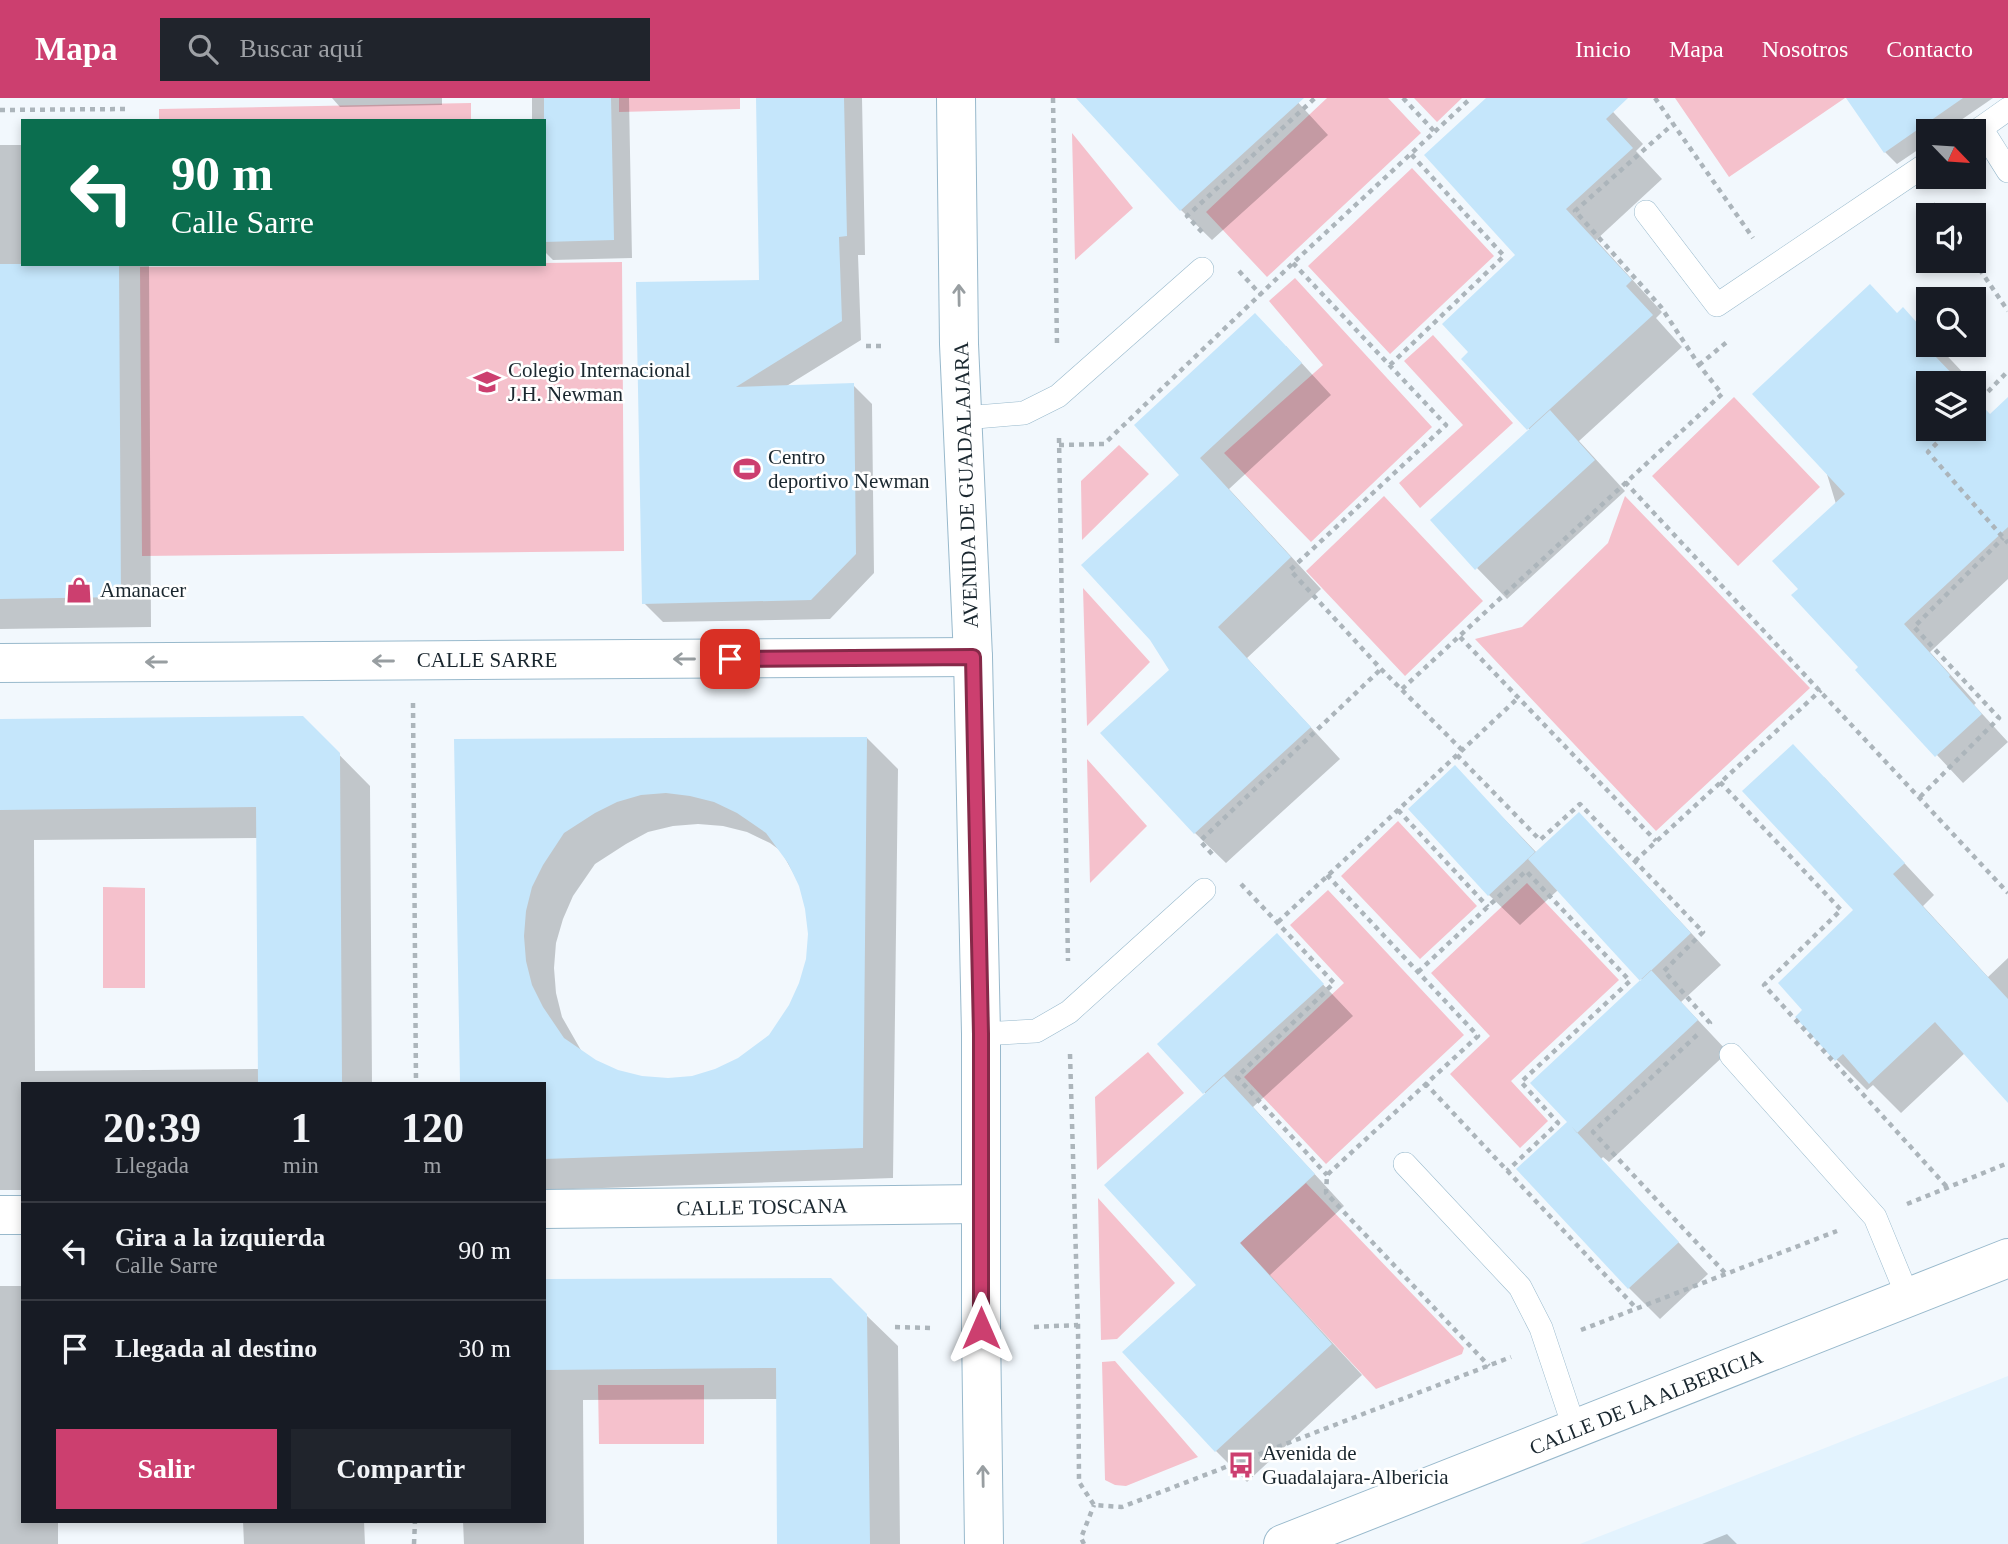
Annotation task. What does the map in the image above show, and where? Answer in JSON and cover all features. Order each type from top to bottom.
[{"type":"street","name":"AVENIDA DE GUADALAJARA","points":[[956,98],[960,344],[973,657],[981,1034],[985,1544]]},
{"type":"street","name":"CALLE SARRE","points":[[0,663],[973,657]]},
{"type":"street","name":"CALLE TOSCANA","points":[[546,1209],[981,1204]]},
{"type":"street","points":[[0,1215],[21,1215]]},
{"type":"street","name":"CALLE DE LA ALBERICIA","points":[[1283,1544],[2008,1258]]},
{"type":"lane","points":[[1986,125],[2008,109]]},
{"type":"lane","points":[[1986,142],[2008,171]]},
{"type":"lane","points":[[1646,212],[1717,305],[1916,171]]},
{"type":"lane","points":[[964,418],[1024,413],[1058,396],[1202,268]]},
{"type":"lane","points":[[981,1034],[1036,1031],[1069,1012],[1204,890]]},
{"type":"lane","points":[[1731,1055],[1875,1217],[1908,1297]]},
{"type":"lane","points":[[1405,1164],[1520,1287],[1541,1328],[1574,1430]]},
{"type":"path","points":[[1053,98],[1057,344]]},
{"type":"path","points":[[1206,236],[1187,216],[1315,98]]},
{"type":"path","points":[[1404,98],[1435,132]]},
{"type":"path","points":[[1059,445],[1104,444],[1471,98]]},
{"type":"path","points":[[1655,98],[1759,246]]},
{"type":"path","points":[[0,110],[127,109]]},
{"type":"path","points":[[1402,689],[1722,394],[1699,365],[1661,307],[1575,211],[1673,124]]},
{"type":"path","points":[[1390,365],[1504,256],[1411,154]]},
{"type":"path","points":[[1293,263],[1446,425],[1290,570],[1381,669],[1462,750]]},
{"type":"path","points":[[1233,265],[1261,295]]},
{"type":"path","points":[[1982,273],[2008,311]]},
{"type":"path","points":[[866,346],[881,345]]},
{"type":"path","points":[[1986,393],[2008,371]]},
{"type":"path","points":[[1059,434],[1079,1482],[1094,1506]]},
{"type":"path","points":[[1939,441],[1928,452],[2008,543]]},
{"type":"path","points":[[1625,482],[2008,893]]},
{"type":"path","points":[[1920,797],[1999,718],[1914,627],[2003,538]]},
{"type":"path","points":[[1460,637],[1656,841]]},
{"type":"path","points":[[413,660],[416,1082]]},
{"type":"path","points":[[1327,1175],[1237,1077],[1334,982],[1200,841],[1381,669]]},
{"type":"path","points":[[1635,861],[1821,690]]},
{"type":"path","points":[[1278,922],[1518,698]]},
{"type":"path","points":[[1457,755],[1540,840],[1580,804],[1703,932],[1664,971],[1710,1023],[1593,1132],[1726,1274]]},
{"type":"path","points":[[1720,782],[1841,910],[1764,985],[1947,1188]]},
{"type":"path","points":[[1398,810],[1488,906]]},
{"type":"path","points":[[1204,890],[1228,869]]},
{"type":"path","points":[[1418,972],[1526,871],[1630,981],[1521,1082],[1558,1124],[1507,1171]]},
{"type":"path","points":[[1327,876],[1478,1036],[1327,1175],[1326,1193],[1489,1366]]},
{"type":"path","points":[[1425,1083],[1637,1309]]},
{"type":"path","points":[[1094,1506],[1122,1507],[1875,1217],[2008,1163]]},
{"type":"path","points":[[1034,1327],[1078,1325]]},
{"type":"path","points":[[895,1327],[931,1328]]},
{"type":"path","points":[[1084,1544],[1081,1538],[1094,1506]]},
{"type":"path","points":[[414,1544],[415,1523]]},
{"type":"shaded area","points":[[619,98],[740,98],[740,109],[619,112]]},
{"type":"shaded area","points":[[1327,98],[1388,98],[1421,133],[1267,277],[1206,212]]},
{"type":"shaded area","points":[[1414,98],[1462,98],[1437,122]]},
{"type":"shaded area","points":[[1675,98],[1845,98],[1729,177]]},
{"type":"shaded area","points":[[471,103],[471,119],[159,119],[159,109]]},
{"type":"shaded area","points":[[1072,133],[1133,208],[1075,260]]},
{"type":"shaded area","points":[[1412,168],[1494,256],[1390,354],[1308,266]]},
{"type":"shaded area","points":[[622,262],[624,551],[142,556],[140,267],[546,266],[546,263]]},
{"type":"shaded area","points":[[1295,278],[1432,427],[1311,542],[1224,453],[1323,365],[1269,301]]},
{"type":"shaded area","points":[[1433,335],[1513,423],[1420,508],[1399,483],[1463,425],[1404,361]]},
{"type":"shaded area","points":[[1734,397],[1820,487],[1738,566],[1652,476]]},
{"type":"shaded area","points":[[1119,445],[1149,474],[1082,540],[1081,481]]},
{"type":"shaded area","points":[[1384,496],[1483,601],[1405,676],[1306,571]]},
{"type":"shaded area","points":[[1625,496],[1810,688],[1656,831],[1475,639],[1522,627],[1608,543]]},
{"type":"shaded area","points":[[1083,588],[1150,662],[1087,726]]},
{"type":"shaded area","points":[[1087,759],[1147,826],[1090,883]]},
{"type":"shaded area","points":[[1398,821],[1477,906],[1420,959],[1341,876]]},
{"type":"shaded area","points":[[1527,883],[1619,980],[1511,1081],[1548,1121],[1520,1148],[1450,1074],[1490,1036],[1431,973]]},
{"type":"shaded area","points":[[103,887],[145,888],[145,988],[103,988]]},
{"type":"shaded area","points":[[1328,890],[1464,1035],[1326,1164],[1244,1077],[1344,983],[1290,925]]},
{"type":"shaded area","points":[[1148,1052],[1184,1093],[1097,1170],[1095,1097]]},
{"type":"shaded area","points":[[1306,1183],[1464,1348],[1462,1354],[1376,1389],[1212,1213],[1242,1186],[1269,1216]]},
{"type":"shaded area","points":[[1098,1198],[1175,1283],[1117,1339],[1101,1340]]},
{"type":"shaded area","points":[[1115,1361],[1198,1457],[1126,1486],[1105,1480],[1102,1362]]},
{"type":"shaded area","points":[[2008,1376],[2008,1544],[1580,1544],[1764,1472]]},
{"type":"shaded area","points":[[598,1385],[704,1385],[704,1444],[599,1444]]},
{"type":"building","points":[[544,98],[611,98],[614,240],[546,242]]},
{"type":"building","name":"Centro deportivo Newman","points":[[756,98],[844,98],[847,236],[839,237],[842,321],[736,387],[854,383],[856,554],[811,600],[642,604],[636,282],[759,280]]},
{"type":"building","points":[[1076,98],[1304,98],[1180,211]]},
{"type":"building","points":[[1486,98],[1628,98],[1606,119],[1633,148],[1566,209],[1632,280],[1626,286],[1653,315],[1527,430],[1461,359],[1468,352],[1442,324],[1515,255],[1424,155]]},
{"type":"building","points":[[1846,98],[1963,98],[1933,119],[1916,119],[1916,131],[1884,153]]},
{"type":"building","points":[[0,264],[119,266],[121,597],[0,599]]},
{"type":"building","points":[[1870,284],[1897,313],[1903,307],[1916,322],[1916,357],[1936,357],[1949,371],[1916,371],[1916,441],[1986,441],[1986,410],[1990,414],[2008,397],[2008,527],[1904,624],[1982,714],[1935,757],[1855,670],[1858,667],[1791,595],[1798,589],[1772,561],[1845,494],[1752,394]]},
{"type":"building","points":[[1255,313],[1302,363],[1200,458],[1291,557],[1218,627],[1311,727],[1194,834],[1100,733],[1169,670],[1150,640],[1081,565],[1179,475],[1134,425]]},
{"type":"building","points":[[1550,410],[1595,460],[1475,570],[1430,520]]},
{"type":"building","points":[[303,716],[340,753],[342,1082],[258,1082],[256,807],[0,810],[0,719]]},
{"type":"building","points":[[867,737],[863,1148],[546,1159],[546,1082],[460,1082],[454,739]],"holes":[[[666,793],[714,802],[737,813],[766,833],[788,863],[799,886],[808,934],[806,959],[799,983],[789,1005],[769,1035],[738,1058],[692,1076],[642,1076],[618,1070],[596,1060],[564,1038],[532,985],[524,936],[532,887],[564,833],[617,802],[641,795]]]},
{"type":"building","points":[[1793,744],[1905,863],[1893,874],[2008,999],[2008,1103],[1935,1022],[1869,1084],[1843,1054],[1835,1061],[1795,1017],[1802,1010],[1778,983],[1853,910],[1742,791]]},
{"type":"building","points":[[1455,765],[1535,852],[1488,896],[1408,809]]},
{"type":"building","points":[[1579,812],[1691,933],[1640,981],[1528,859]]},
{"type":"building","points":[[1277,933],[1324,984],[1203,1094],[1157,1044]]},
{"type":"building","points":[[1651,970],[1698,1020],[1577,1133],[1679,1242],[1628,1289],[1516,1169],[1567,1122],[1530,1083]]},
{"type":"building","points":[[1224,1076],[1315,1174],[1240,1243],[1332,1344],[1215,1452],[1122,1352],[1196,1285],[1104,1185]]},
{"type":"building","points":[[831,1278],[867,1314],[870,1544],[777,1544],[776,1368],[546,1370],[546,1279]]},
{"type":"place","name":"Colegio Internacional J.H. Newman","points":[[487,382]]},
{"type":"place","name":"Centro deportivo Newman","points":[[747,469]]},
{"type":"place","name":"Amanacer","points":[[79,590]]},
{"type":"place","name":"Avenida de Guadalajara-Albericia","points":[[1241,1465]]},
{"type":"route","points":[[730,659],[973,657],[981,1034],[981,1328]]}]
